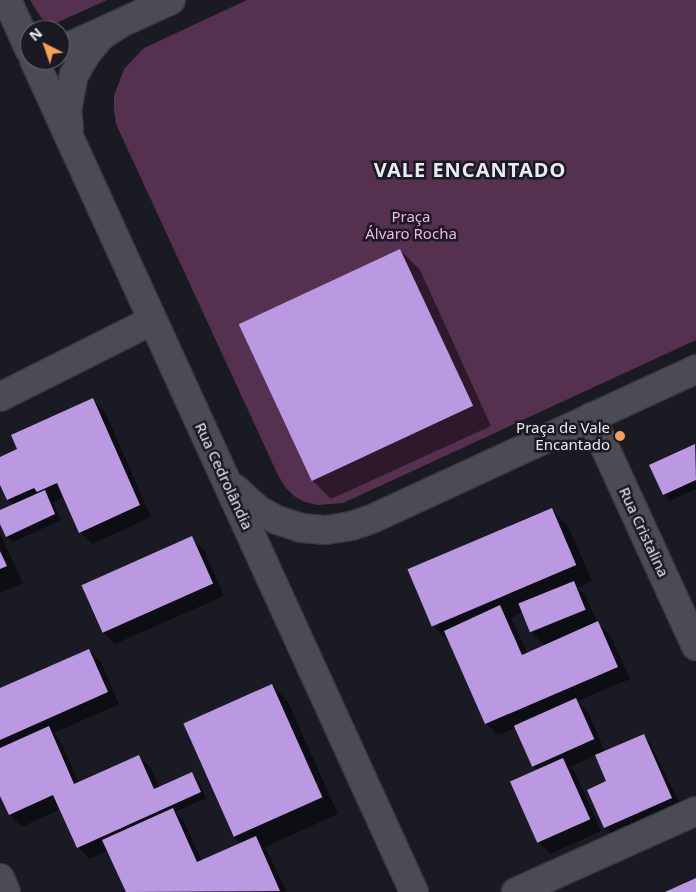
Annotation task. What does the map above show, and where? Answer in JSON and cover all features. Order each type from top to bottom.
[{"type":"street","points":[[70,46],[171,0]]},
{"type":"street","points":[[10,7],[20,26]]},
{"type":"street","points":[[10,7],[20,29]]},
{"type":"street","points":[[73,146],[67,110],[74,74],[86,54],[102,36],[121,23]]},
{"type":"street","name":"Rua Cedrolândia","points":[[39,70],[414,892]]},
{"type":"street","points":[[0,397],[153,320]]},
{"type":"street","points":[[224,475],[245,499],[257,509],[277,520],[326,530],[351,526],[374,518],[696,369]]},
{"type":"street","name":"Rua Cristalina","points":[[592,417],[696,646]]},
{"type":"street","points":[[516,892],[696,811]]},
{"type":"street","points":[[0,878],[6,892]]},
{"type":"green space","points":[[30,0],[107,0],[63,20],[42,19]]},
{"type":"green space","name":"Praça Álvaro Rocha","points":[[247,0],[696,0],[696,340],[343,503],[318,505],[305,502],[294,496],[285,487],[278,475],[116,124],[114,110],[114,96],[124,69],[144,48]]},
{"type":"building","points":[[400,249],[473,406],[312,481],[239,324]]},
{"type":"building","points":[[93,398],[140,505],[79,533],[57,483],[37,492],[34,488],[7,500],[0,485],[0,457],[17,449],[11,435]]},
{"type":"building","points":[[695,444],[696,480],[663,495],[649,465]]},
{"type":"building","points":[[45,490],[55,514],[6,537],[0,524],[0,510]]},
{"type":"building","points":[[552,508],[576,565],[432,626],[407,569]]},
{"type":"building","points":[[192,536],[213,584],[103,633],[81,585]]},
{"type":"building","points":[[0,551],[7,566],[0,569]]},
{"type":"building","points":[[574,581],[586,610],[530,632],[518,603]]},
{"type":"building","points":[[500,605],[522,655],[598,621],[618,667],[485,724],[444,631]]},
{"type":"building","points":[[89,649],[108,692],[0,740],[0,688]]},
{"type":"building","points":[[272,684],[322,797],[234,837],[183,723]]},
{"type":"building","points":[[576,698],[594,739],[532,767],[514,726]]},
{"type":"building","points":[[49,726],[74,784],[139,755],[154,789],[192,772],[201,792],[77,848],[53,795],[9,815],[0,796],[0,748]]},
{"type":"building","points":[[644,734],[672,798],[604,828],[587,790],[606,781],[595,755]]},
{"type":"building","points":[[563,758],[590,819],[537,843],[510,782]]},
{"type":"building","points":[[173,808],[197,862],[256,836],[280,891],[126,892],[102,840]]},
{"type":"building","points":[[696,878],[696,892],[665,892]]},
{"type":"place","name":"Praça de Vale Encantado","points":[[620,436]]},
{"type":"district","name":"VALE ENCANTADO","points":[[470,169]]}]
